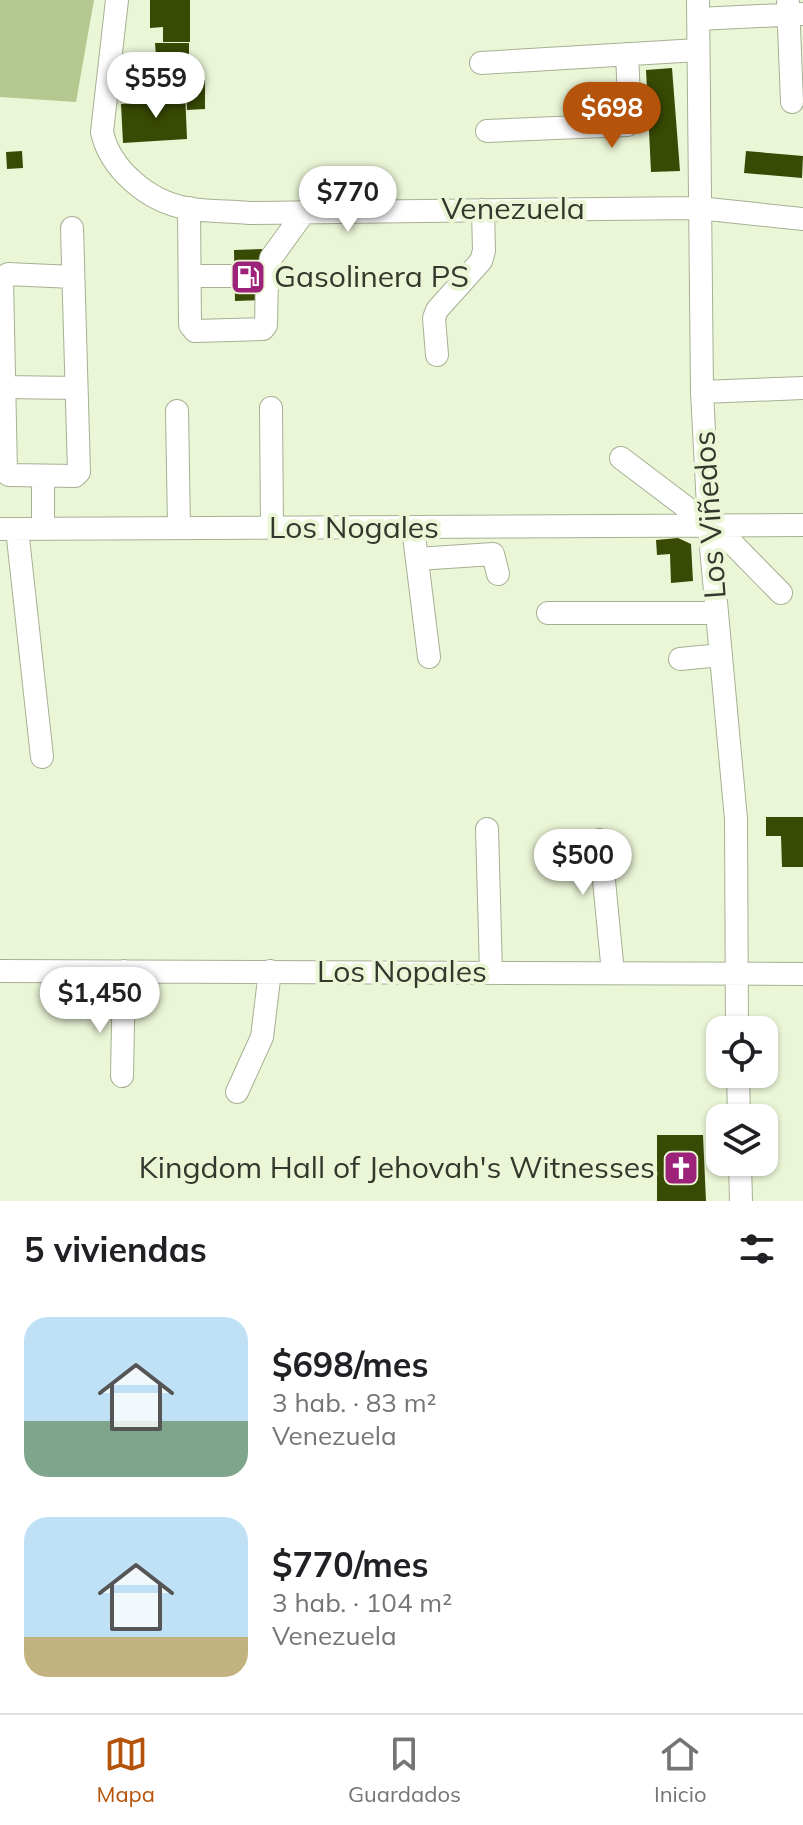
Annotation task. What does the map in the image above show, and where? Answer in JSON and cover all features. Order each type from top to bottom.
[{"type":"street","name":"Venezuela","points":[[117,0],[102,132],[106,148],[130,179],[176,206],[249,213],[698,208],[803,219]]},
{"type":"street","points":[[698,9],[793,10],[792,102]]},
{"type":"street","name":"Los Viñedos","points":[[698,9],[702,392],[709,526],[736,819],[737,1016]]},
{"type":"street","points":[[481,63],[698,50]]},
{"type":"street","points":[[487,131],[627,125],[630,120],[627,54]]},
{"type":"street","points":[[189,208],[190,325],[195,331],[263,329],[266,325],[265,278],[271,258],[305,211]]},
{"type":"street","points":[[437,355],[434,318],[437,310],[481,261],[484,251],[483,210]]},
{"type":"street","points":[[72,228],[79,472],[75,476],[6,473],[4,275],[73,277]]},
{"type":"street","points":[[190,276],[234,276]]},
{"type":"street","points":[[4,387],[76,388]]},
{"type":"street","points":[[702,392],[803,388]]},
{"type":"street","points":[[271,408],[272,528]]},
{"type":"street","points":[[177,411],[179,528]]},
{"type":"street","points":[[621,458],[728,539],[781,593]]},
{"type":"street","points":[[43,476],[43,529]]},
{"type":"street","name":"Los Nogales","points":[[9,529],[803,525]]},
{"type":"street","points":[[413,528],[429,657]]},
{"type":"street","points":[[9,529],[42,757]]},
{"type":"street","points":[[417,559],[493,554],[498,574]]},
{"type":"street","points":[[548,613],[717,613]]},
{"type":"street","points":[[680,659],[721,655]]},
{"type":"street","points":[[487,829],[491,972]]},
{"type":"street","points":[[600,840],[613,973]]},
{"type":"street","name":"Los Nopales","points":[[0,971],[803,974]]},
{"type":"street","points":[[122,1076],[124,971]]},
{"type":"street","points":[[237,1092],[262,1037],[270,971]]},
{"type":"street","points":[[740,1176],[741,1201]]},
{"type":"green space","points":[[0,0],[94,0],[76,102],[0,97]]},
{"type":"building","points":[[150,0],[190,0],[190,42],[163,42],[163,27],[150,28]]},
{"type":"building","points":[[155,43],[189,43],[189,57],[156,57]]},
{"type":"building","points":[[672,68],[680,171],[651,172],[646,70]]},
{"type":"building","points":[[186,80],[205,80],[205,109],[187,110]]},
{"type":"building","points":[[185,91],[187,139],[123,143],[121,104],[164,102],[164,92]]},
{"type":"building","points":[[22,151],[23,168],[7,169],[6,152]]},
{"type":"building","points":[[746,151],[803,156],[802,178],[744,173]]},
{"type":"building","points":[[262,249],[262,300],[235,301],[234,250]]},
{"type":"building","points":[[678,538],[691,544],[693,581],[671,583],[670,554],[657,555],[656,540]]},
{"type":"building","points":[[766,817],[803,817],[803,867],[782,867],[781,836],[766,836]]},
{"type":"building","name":"Kingdom Hall of Jehovah's Witnesses","points":[[657,1135],[703,1135],[706,1201],[657,1201]]},
{"type":"tunnel","points":[[234,276],[262,278]]},
{"type":"place","name":"Gasolinera PS","points":[[248,277]]},
{"type":"place","name":"Kingdom Hall of Jehovah's Witnesses","points":[[681,1168]]}]
